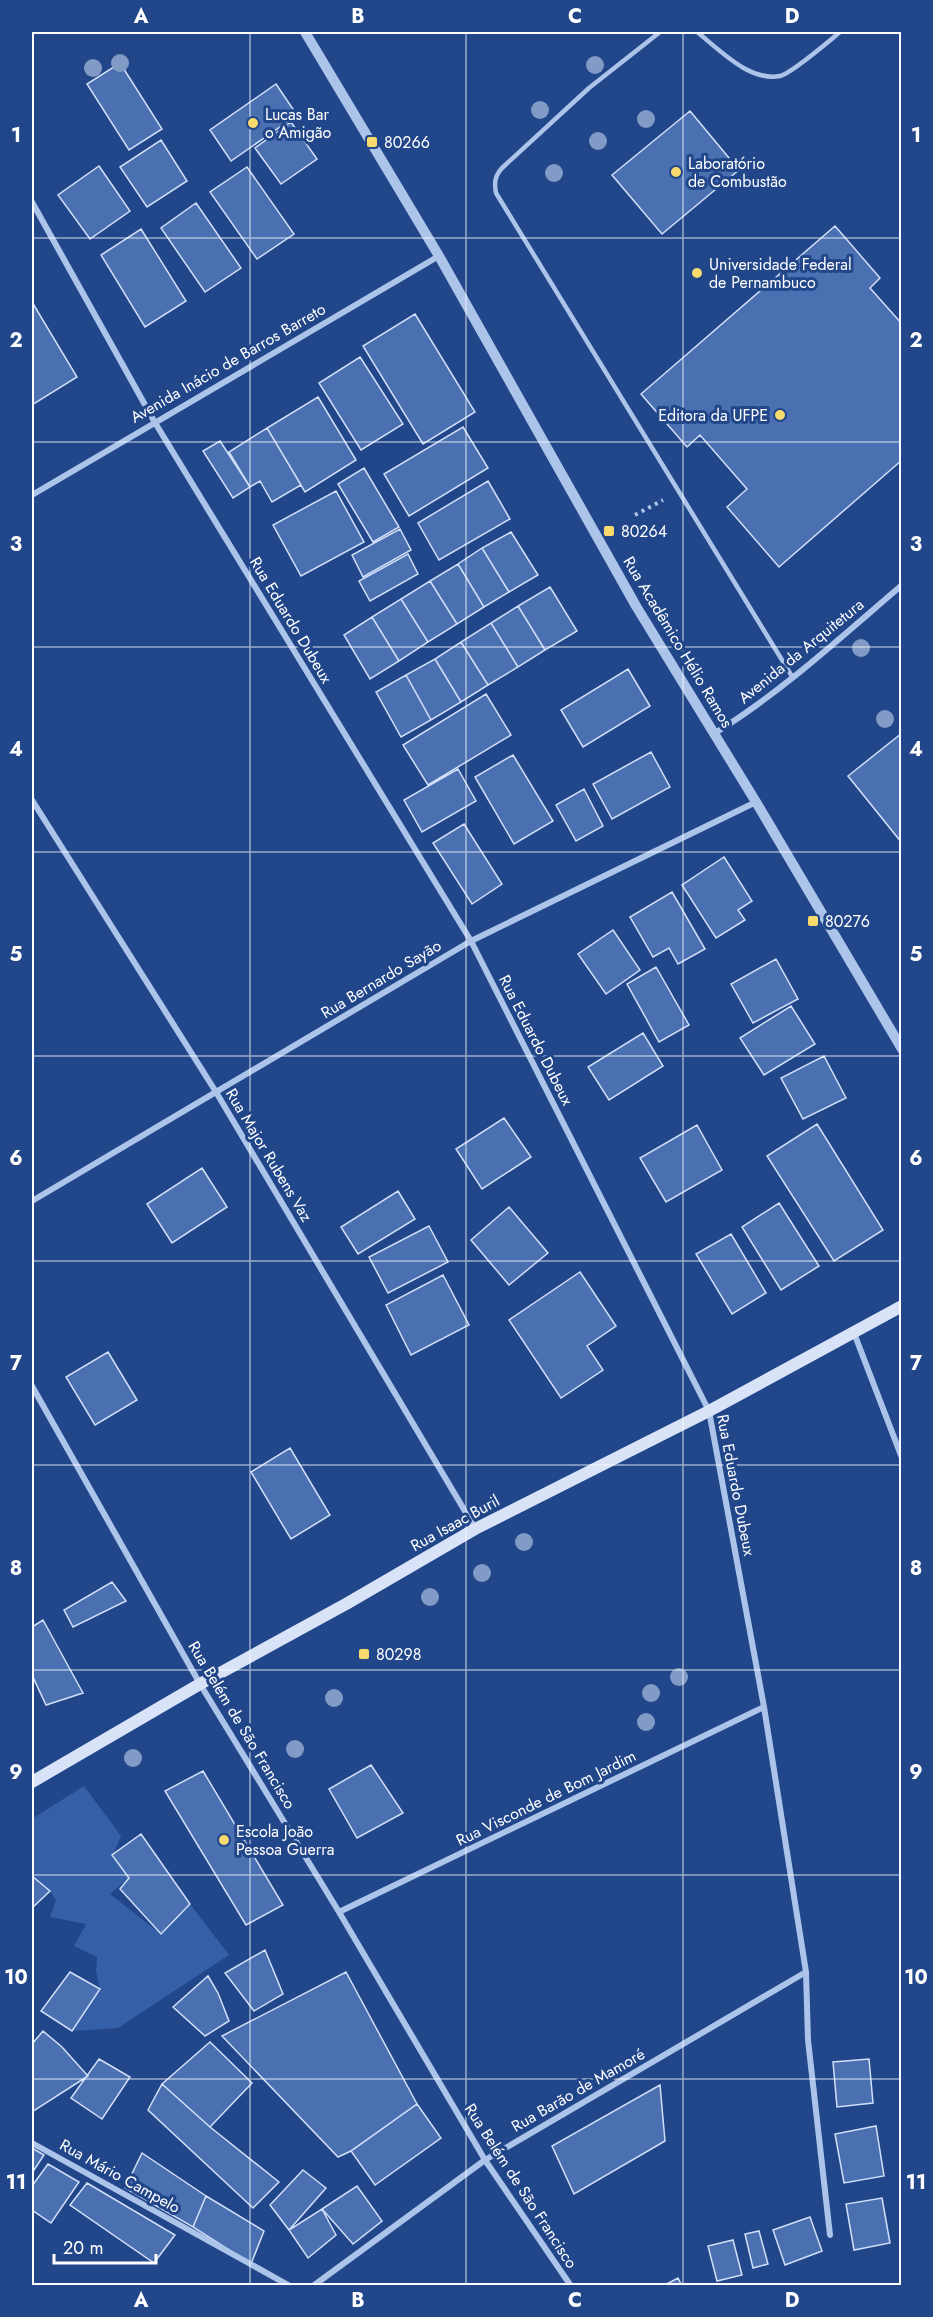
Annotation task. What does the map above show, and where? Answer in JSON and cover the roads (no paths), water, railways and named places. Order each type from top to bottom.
[{"type":"main road","name":"Rua Isaac Buril","points":[[32,1782],[475,1529],[709,1411],[902,1306]]},
{"type":"street","name":"Rua Acadêmico Hélio Ramos","points":[[305,32],[439,256],[636,606],[715,733],[902,1049]]},
{"type":"street","name":"Rua Eduardo Dubeux","points":[[32,202],[154,422],[471,942],[709,1411],[764,1707],[806,1972],[808,2040],[830,2235]]},
{"type":"street","name":"Avenida Inácio de Barros Barreto","points":[[32,495],[439,256]]},
{"type":"street","name":"Avenida da Arquitetura","points":[[715,733],[750,711],[793,678],[902,585]]},
{"type":"street","name":"Rua Major Rubens Vaz","points":[[32,800],[216,1092],[475,1529]]},
{"type":"street","name":"Rua Bernardo Sayão","points":[[32,1201],[471,942],[756,802]]},
{"type":"street","points":[[854,1334],[902,1458]]},
{"type":"street","name":"Rua Belém de São Francisco","points":[[32,1386],[200,1684],[339,1912],[484,2160],[571,2286]]},
{"type":"street","name":"Rua Visconde de Bom Jardim","points":[[339,1912],[764,1707]]},
{"type":"street","name":"Rua Barão de Mamoré","points":[[313,2286],[484,2160],[806,1972]]},
{"type":"street","name":"Rua Mário Campelo","points":[[32,2143],[290,2286]]},
{"type":"lane","points":[[660,32],[589,88],[502,168],[497,174],[495,187],[502,203],[793,678]]},
{"type":"lane","points":[[697,32],[739,64],[760,76],[782,76],[840,32]]},
{"type":"place","name":"Lucas Bar o Amigão","points":[[253,123]]},
{"type":"place","name":"80266","points":[[372,142]]},
{"type":"place","name":"Laboratório de Combustão","points":[[676,172]]},
{"type":"place","name":"Universidade Federal de Pernambuco","points":[[697,273]]},
{"type":"place","name":"Editora da UFPE","points":[[780,415]]},
{"type":"place","name":"80264","points":[[609,531]]},
{"type":"place","name":"80276","points":[[813,921]]},
{"type":"place","name":"80298","points":[[364,1654]]},
{"type":"place","name":"Escola João Pessoa Guerra","points":[[224,1840]]}]
